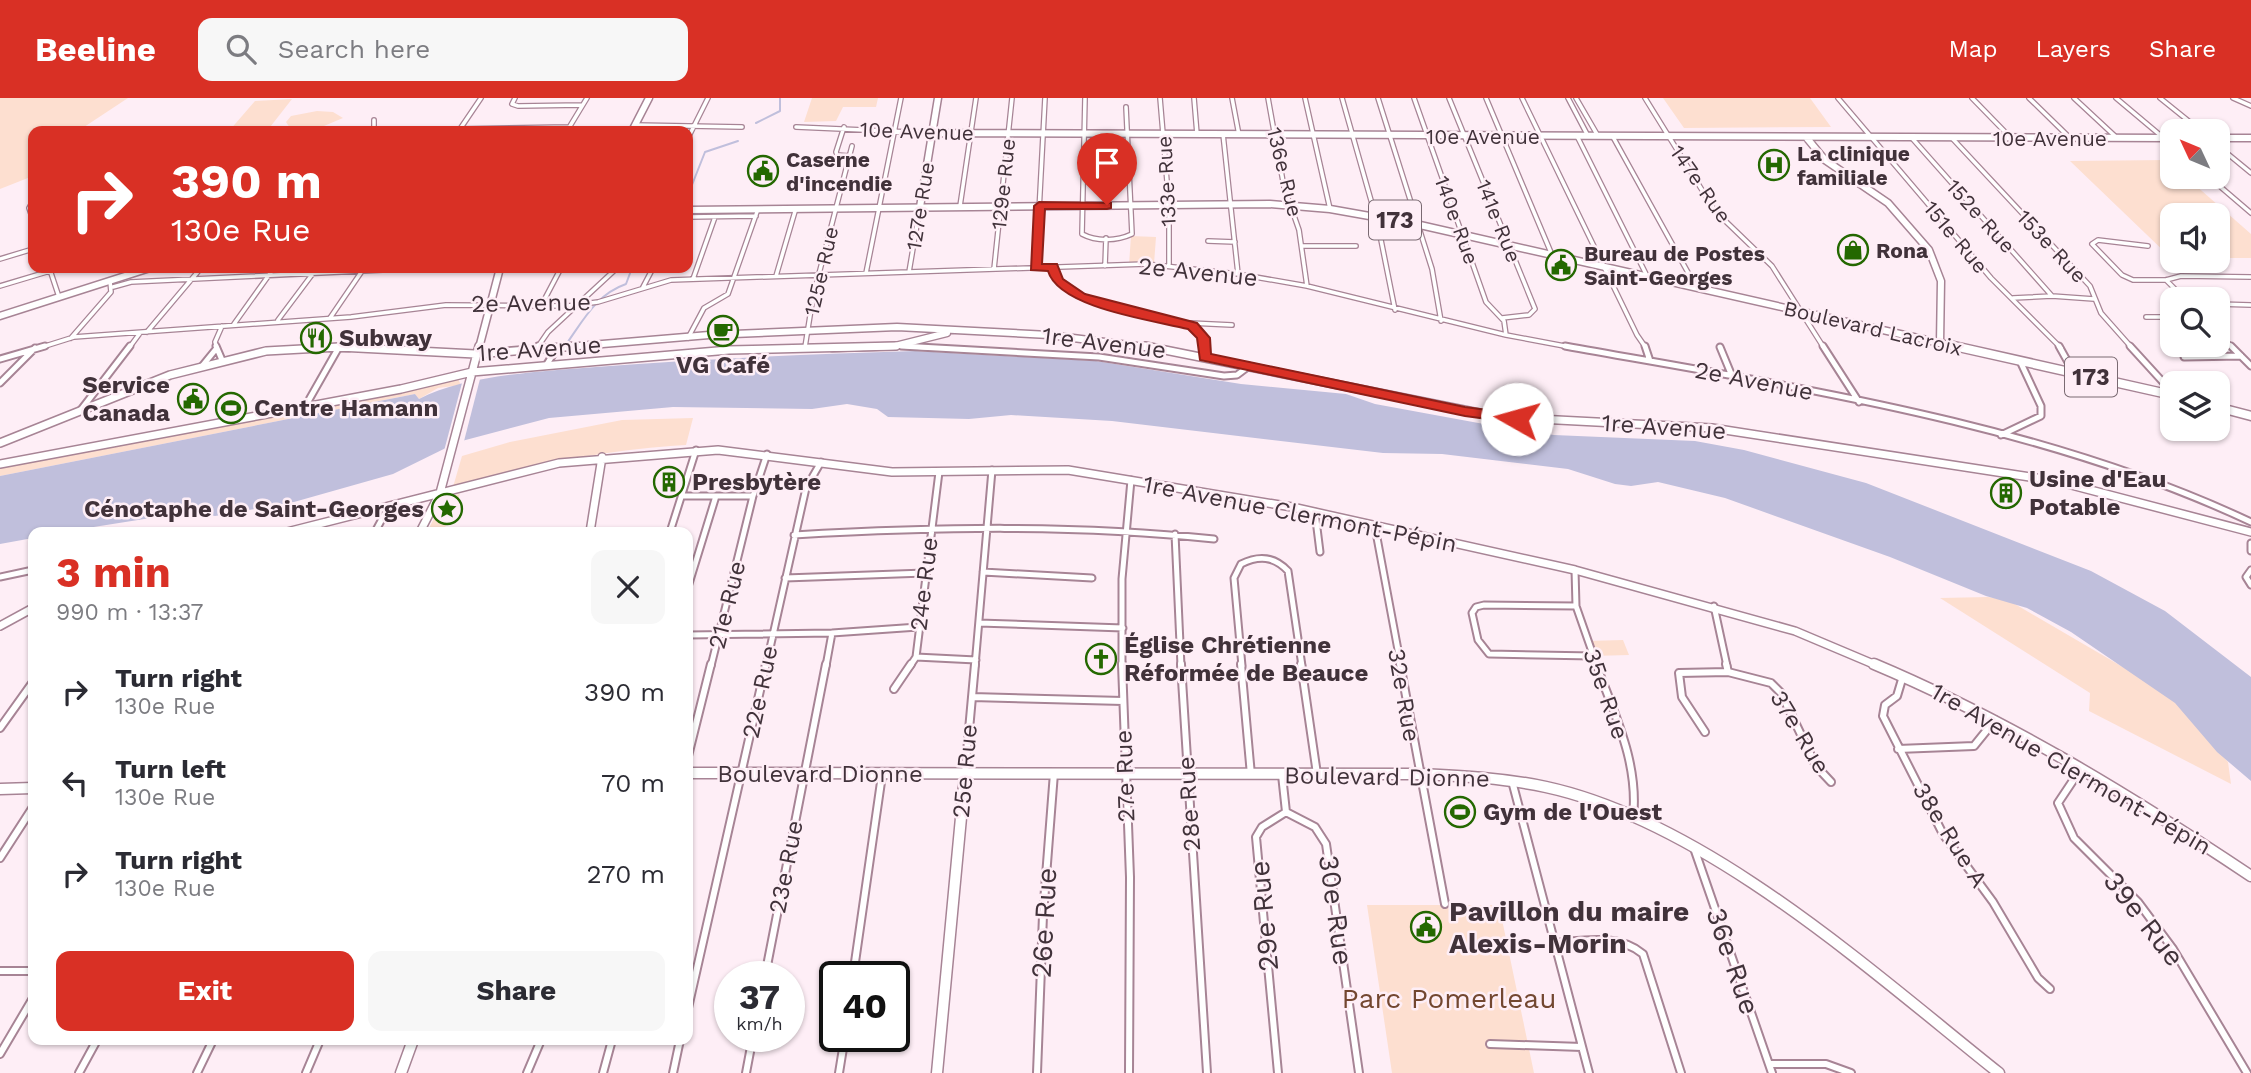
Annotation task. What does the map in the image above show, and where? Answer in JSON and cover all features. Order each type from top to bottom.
[{"type":"main road","name":"Boulevard Lacroix","points":[[693,209],[757,212],[796,208],[1232,204],[1330,209],[1420,225],[2160,391]]},
{"type":"main road","points":[[0,316],[111,284],[138,273]]},
{"type":"main road","points":[[2230,410],[2251,416]]},
{"type":"street","points":[[462,126],[481,98]]},
{"type":"street","points":[[515,98],[512,104],[518,106],[582,105]]},
{"type":"street","points":[[570,126],[587,98]]},
{"type":"street","points":[[634,126],[649,98]]},
{"type":"street","points":[[708,98],[694,126],[742,127]]},
{"type":"street","points":[[866,273],[901,98]]},
{"type":"street","name":"127e Rue","points":[[909,272],[938,98]]},
{"type":"street","points":[[960,206],[976,98]]},
{"type":"street","name":"129e Rue","points":[[994,269],[1012,98]]},
{"type":"street","points":[[1036,268],[1045,98]]},
{"type":"street","points":[[1085,98],[1083,235],[1106,238],[1131,236],[1126,107]]},
{"type":"street","name":"133e Rue","points":[[1160,98],[1169,205],[1169,264]]},
{"type":"street","points":[[1194,98],[1197,134]]},
{"type":"street","points":[[1232,98],[1239,135]]},
{"type":"street","name":"136e Rue","points":[[1268,98],[1284,187],[1302,246],[1307,286]]},
{"type":"street","points":[[1305,98],[1330,209]]},
{"type":"street","points":[[1342,98],[1374,216],[1395,310]]},
{"type":"street","points":[[1378,98],[1420,225],[1436,282],[1441,321]]},
{"type":"street","name":"140e Rue","points":[[1414,98],[1486,302],[1502,318],[1506,335]]},
{"type":"street","name":"141e Rue","points":[[1449,98],[1535,309],[1529,315],[1502,318]]},
{"type":"street","points":[[1486,98],[1552,255]]},
{"type":"street","points":[[1521,98],[1637,335],[1648,350],[1650,361]]},
{"type":"street","points":[[1568,98],[1588,136]]},
{"type":"street","points":[[1576,98],[1598,136]]},
{"type":"street","name":"147e Rue","points":[[1645,98],[1715,211],[1768,261],[1859,402]]},
{"type":"street","name":"151e Rue","points":[[1838,98],[1991,278],[2013,298],[2070,361],[2074,373]]},
{"type":"street","points":[[1972,98],[2010,137]]},
{"type":"street","points":[[2029,98],[2070,138]]},
{"type":"street","points":[[2074,98],[2117,138]]},
{"type":"street","points":[[2116,98],[2160,135]]},
{"type":"street","points":[[2160,98],[2186,119]]},
{"type":"street","points":[[2233,98],[2251,106]]},
{"type":"street","points":[[374,120],[374,126]]},
{"type":"street","name":"10e Avenue","points":[[796,127],[844,127],[894,134],[2160,138]]},
{"type":"street","points":[[844,127],[835,152],[837,155],[849,156]]},
{"type":"street","points":[[1223,134],[1238,274]]},
{"type":"street","points":[[1577,136],[1647,276]]},
{"type":"street","points":[[1613,137],[1696,287]]},
{"type":"street","points":[[1806,137],[1831,165],[1883,198],[1935,261],[1941,285],[1940,343]]},
{"type":"street","name":"152e Rue","points":[[1911,137],[2052,296]]},
{"type":"street","name":"153e Rue","points":[[1951,137],[2090,286],[2094,299],[2106,318],[2160,379]]},
{"type":"street","points":[[2230,138],[2251,138]]},
{"type":"street","name":"125e Rue","points":[[805,347],[819,275],[852,146]]},
{"type":"street","points":[[2230,156],[2251,173]]},
{"type":"street","points":[[2223,189],[2251,213]]},
{"type":"street","points":[[776,276],[796,208]]},
{"type":"street","points":[[688,338],[704,308],[728,294],[757,212],[693,217]]},
{"type":"street","points":[[693,279],[715,217]]},
{"type":"street","points":[[1105,266],[1106,238]]},
{"type":"street","points":[[2148,246],[2098,240],[2092,244],[2126,279],[2166,280],[2181,276],[2251,277]]},
{"type":"street","points":[[1208,241],[1235,242]]},
{"type":"street","name":"136e Rue","points":[[1302,246],[1356,246]]},
{"type":"street","points":[[0,259],[28,251]]},
{"type":"street","name":"2e Avenue","points":[[0,359],[71,338],[330,318],[446,305],[580,304],[597,302],[664,281],[1169,264],[1307,286],[1395,310],[1506,335],[1732,376],[2001,435],[2147,477],[2250,521]]},
{"type":"street","points":[[1053,267],[1057,281],[1080,297],[1186,323],[1232,325]]},
{"type":"street","points":[[0,286],[38,273]]},
{"type":"street","points":[[51,273],[59,297]]},
{"type":"street","points":[[147,332],[197,273]]},
{"type":"street","points":[[71,338],[111,284],[289,273]]},
{"type":"street","points":[[278,320],[313,273]]},
{"type":"street","points":[[330,318],[360,273]]},
{"type":"street","points":[[423,527],[440,493],[498,273]]},
{"type":"street","points":[[541,306],[558,273]]},
{"type":"street","points":[[536,350],[548,332],[612,273]]},
{"type":"street","points":[[643,287],[650,273]]},
{"type":"street","points":[[234,324],[272,275]]},
{"type":"street","points":[[2166,280],[2173,287]]},
{"type":"street","points":[[2013,298],[2052,296],[2094,299]]},
{"type":"street","points":[[2230,304],[2251,305]]},
{"type":"street","points":[[2146,317],[2160,317]]},
{"type":"street","points":[[1186,323],[1203,338],[1204,357]]},
{"type":"street","points":[[222,326],[217,336],[216,349],[222,360]]},
{"type":"street","points":[[915,328],[922,333],[918,340]]},
{"type":"street","name":"1re Avenue","points":[[0,444],[202,365],[266,351],[340,347],[475,354],[807,331],[915,328],[971,330],[1090,338],[1204,357],[1499,417],[1693,426],[2056,481],[2251,532]]},
{"type":"street","points":[[895,346],[971,330]]},
{"type":"street","points":[[80,411],[139,332]]},
{"type":"street","points":[[2230,345],[2251,366]]},
{"type":"street","points":[[0,464],[24,462],[306,405],[401,389],[472,372],[547,364],[805,347],[895,346],[1099,357],[1224,376],[1237,374],[1249,366]]},
{"type":"street","points":[[0,383],[36,347]]},
{"type":"street","points":[[306,405],[340,347]]},
{"type":"street","points":[[1720,347],[1732,376]]},
{"type":"street","points":[[547,364],[557,348]]},
{"type":"street","points":[[202,365],[216,349]]},
{"type":"street","points":[[2230,356],[2241,356]]},
{"type":"street","points":[[2001,435],[2040,416],[2042,411],[2020,361]]},
{"type":"street","points":[[672,527],[696,450]]},
{"type":"street","name":"1re Avenue Clermont-Pépin","points":[[313,527],[548,465],[603,457],[696,450],[767,454],[877,470],[939,472],[1058,469],[1315,512],[1575,570],[1714,606],[1795,631],[1903,676],[1995,720],[2174,825],[2251,876]]},
{"type":"street","name":"21e Rue","points":[[693,737],[753,496],[767,454]]},
{"type":"street","points":[[591,527],[603,457]]},
{"type":"street","name":"22e Rue","points":[[693,987],[743,774],[794,535],[806,488],[821,461]]},
{"type":"street","name":"25e Rue","points":[[937,1073],[992,470]]},
{"type":"street","name":"24e Rue","points":[[894,689],[916,657],[939,472]]},
{"type":"street","name":"27e Rue","points":[[1129,1073],[1130,876],[1124,773],[1123,531],[1131,480]]},
{"type":"street","points":[[682,496],[753,496]]},
{"type":"street","points":[[693,571],[716,496]]},
{"type":"street","points":[[378,527],[389,506]]},
{"type":"street","points":[[1315,512],[1320,552]]},
{"type":"street","points":[[794,535],[988,526],[1123,531],[1214,539]]},
{"type":"street","name":"32e Rue","points":[[1375,527],[1444,904]]},
{"type":"street","name":"28e Rue","points":[[1175,534],[1186,774],[1207,1073]]},
{"type":"street","points":[[2251,543],[2251,551]]},
{"type":"street","points":[[1251,775],[1234,578],[1241,564],[1258,557],[1279,562],[1289,571],[1317,774]]},
{"type":"street","name":"35e Rue","points":[[1575,570],[1576,606],[1633,768],[1636,790],[1633,818]]},
{"type":"street","points":[[2251,570],[2246,578],[2251,585]]},
{"type":"street","points":[[0,577],[28,571]]},
{"type":"street","points":[[983,572],[1092,578]]},
{"type":"street","points":[[785,578],[925,573]]},
{"type":"street","points":[[1576,606],[1476,607],[1472,613],[1478,640],[1489,654],[1593,656]]},
{"type":"street","points":[[1705,732],[1690,714],[1678,676],[1688,671],[1728,672],[1714,606]]},
{"type":"street","points":[[0,625],[28,611]]},
{"type":"street","points":[[979,623],[1123,628]]},
{"type":"street","points":[[693,635],[832,633],[918,627]]},
{"type":"street","name":"23e Rue","points":[[768,961],[832,633]]},
{"type":"street","points":[[916,657],[976,660]]},
{"type":"street","name":"37e Rue","points":[[1728,672],[1763,680],[1777,688],[1816,766],[1831,782]]},
{"type":"street","name":"38e Rue A","points":[[1903,676],[1897,696],[1882,710],[1898,749],[1943,834],[1993,902],[2038,978],[2050,989]]},
{"type":"street","points":[[0,728],[28,689]]},
{"type":"street","points":[[972,697],[1124,701]]},
{"type":"street","points":[[1898,749],[1974,746],[1995,720]]},
{"type":"street","name":"39e Rue","points":[[2080,770],[2058,803],[2062,823],[2073,839],[2119,882],[2161,931],[2247,1073]]},
{"type":"street","name":"Boulevard Dionne","points":[[693,773],[1419,776],[1512,781],[1583,797],[1693,848],[1754,885],[1999,1073]]},
{"type":"street","name":"26e Rue","points":[[1037,1073],[1043,915],[1054,773]]},
{"type":"street","points":[[855,961],[882,775]]},
{"type":"street","points":[[1282,775],[1286,812]]},
{"type":"street","points":[[1512,781],[1589,1073]]},
{"type":"street","points":[[0,789],[28,788]]},
{"type":"street","name":"29e Rue","points":[[1278,1073],[1256,837],[1262,827],[1286,812]]},
{"type":"street","name":"30e Rue","points":[[1286,812],[1315,824],[1323,831],[1359,1073]]},
{"type":"street","points":[[0,858],[28,815]]},
{"type":"street","name":"36e Rue","points":[[1693,848],[1772,1073]]},
{"type":"street","points":[[1553,943],[1625,942],[1636,946],[1643,954],[1681,1073]]},
{"type":"street","points":[[0,971],[28,971]]},
{"type":"street","points":[[0,1054],[28,1006]]},
{"type":"street","points":[[1490,1044],[1582,1047]]},
{"type":"street","points":[[79,1073],[94,1045]]},
{"type":"street","points":[[197,1073],[211,1045]]},
{"type":"street","points":[[306,1073],[318,1045]]},
{"type":"street","points":[[401,1073],[411,1045]]},
{"type":"street","points":[[527,1073],[539,1045]]},
{"type":"street","points":[[603,1073],[611,1045]]},
{"type":"street","points":[[673,1073],[679,1045]]},
{"type":"street","points":[[746,1073],[750,1052]]},
{"type":"street","points":[[839,1073],[842,1052]]},
{"type":"street","points":[[1769,1064],[1826,1064],[1851,1073]]},
{"type":"green space","points":[[0,98],[128,98],[86,126],[28,126],[28,178],[0,189]]},
{"type":"green space","points":[[812,98],[878,98],[876,107],[843,107],[836,121],[804,122]]},
{"type":"green space","points":[[1663,98],[1810,98],[1831,127],[1684,128]]},
{"type":"green space","points":[[292,99],[271,126],[233,126],[255,101]]},
{"type":"green space","points":[[317,111],[333,112],[343,118],[324,126],[289,126],[286,122],[291,116]]},
{"type":"green space","points":[[2160,160],[2160,189],[2200,189],[2216,203],[2160,203],[2160,247],[2070,161]]},
{"type":"green space","points":[[2230,216],[2251,234],[2251,258],[2230,258]]},
{"type":"green space","points":[[1131,236],[1156,237],[1154,264],[1129,265]]},
{"type":"green space","points":[[458,379],[461,385],[438,388],[419,399],[415,394],[0,476],[0,468]]},
{"type":"green space","points":[[693,418],[686,445],[568,460],[453,487],[462,456],[510,442],[622,420]]},
{"type":"green space","points":[[460,494],[445,527],[430,527],[445,497]]},
{"type":"green space","points":[[1988,597],[2008,600],[2140,677],[2176,703],[2228,762],[2231,784],[2089,711],[2090,693],[1940,598]]},
{"type":"green space","points":[[1623,640],[1629,655],[1593,656],[1588,641]]},
{"type":"green space","name":"Parc Pomerleau","points":[[1367,905],[1499,905],[1534,1073],[1392,1073]]},
{"type":"water","points":[[915,351],[1096,361],[1241,384],[1346,394],[1375,404],[1554,435],[1695,441],[1744,450],[1866,483],[2091,571],[2165,611],[2251,677],[2251,781],[2217,752],[2175,703],[2071,632],[2027,608],[1986,596],[1890,557],[1725,498],[1658,482],[1631,486],[1615,484],[1568,469],[1442,454],[1383,453],[1112,421],[1011,415],[969,419],[888,417],[877,409],[847,404],[812,409],[673,407],[549,418],[458,442],[393,474],[294,502],[215,516],[195,511],[94,527],[28,527],[28,539],[0,544],[0,476],[415,394],[419,399],[458,384],[481,379],[553,370],[796,355]]},
{"type":"pier","points":[[480,379],[463,445],[444,451],[462,383]]},
{"type":"waterway","points":[[756,123],[780,111],[780,98]]},
{"type":"waterway","points":[[693,182],[705,152],[738,141]]},
{"type":"waterway","points":[[567,343],[585,316],[607,294],[626,284],[630,273]]},
{"type":"place","name":"La clinique familiale","points":[[1774,165]]},
{"type":"place","name":"Caserne d'incendie","points":[[763,171]]},
{"type":"place","name":"Rona","points":[[1853,250]]},
{"type":"place","name":"Bureau de Postes Saint-Georges","points":[[1561,265]]},
{"type":"place","name":"VG Café","points":[[723,331]]},
{"type":"place","name":"Subway","points":[[316,338]]},
{"type":"place","name":"Service Canada","points":[[193,399]]},
{"type":"place","name":"Centre Hamann","points":[[231,408]]},
{"type":"place","name":"Presbytère","points":[[669,482]]},
{"type":"place","name":"Usine d'Eau Potable","points":[[2006,493]]},
{"type":"place","name":"Cénotaphe de Saint-Georges","points":[[447,509]]},
{"type":"place","name":"Église Chrétienne Réformée de Beauce","points":[[1101,659]]},
{"type":"place","name":"Gym de l'Ouest","points":[[1460,812]]},
{"type":"place","name":"Pavillon du maire Alexis-Morin","points":[[1426,927]]},
{"type":"route","points":[[1107,205],[1039,206],[1036,268],[1053,267],[1057,281],[1063,288],[1080,297],[1144,311],[1192,326],[1203,338],[1204,357],[1465,411],[1517,419]]}]
